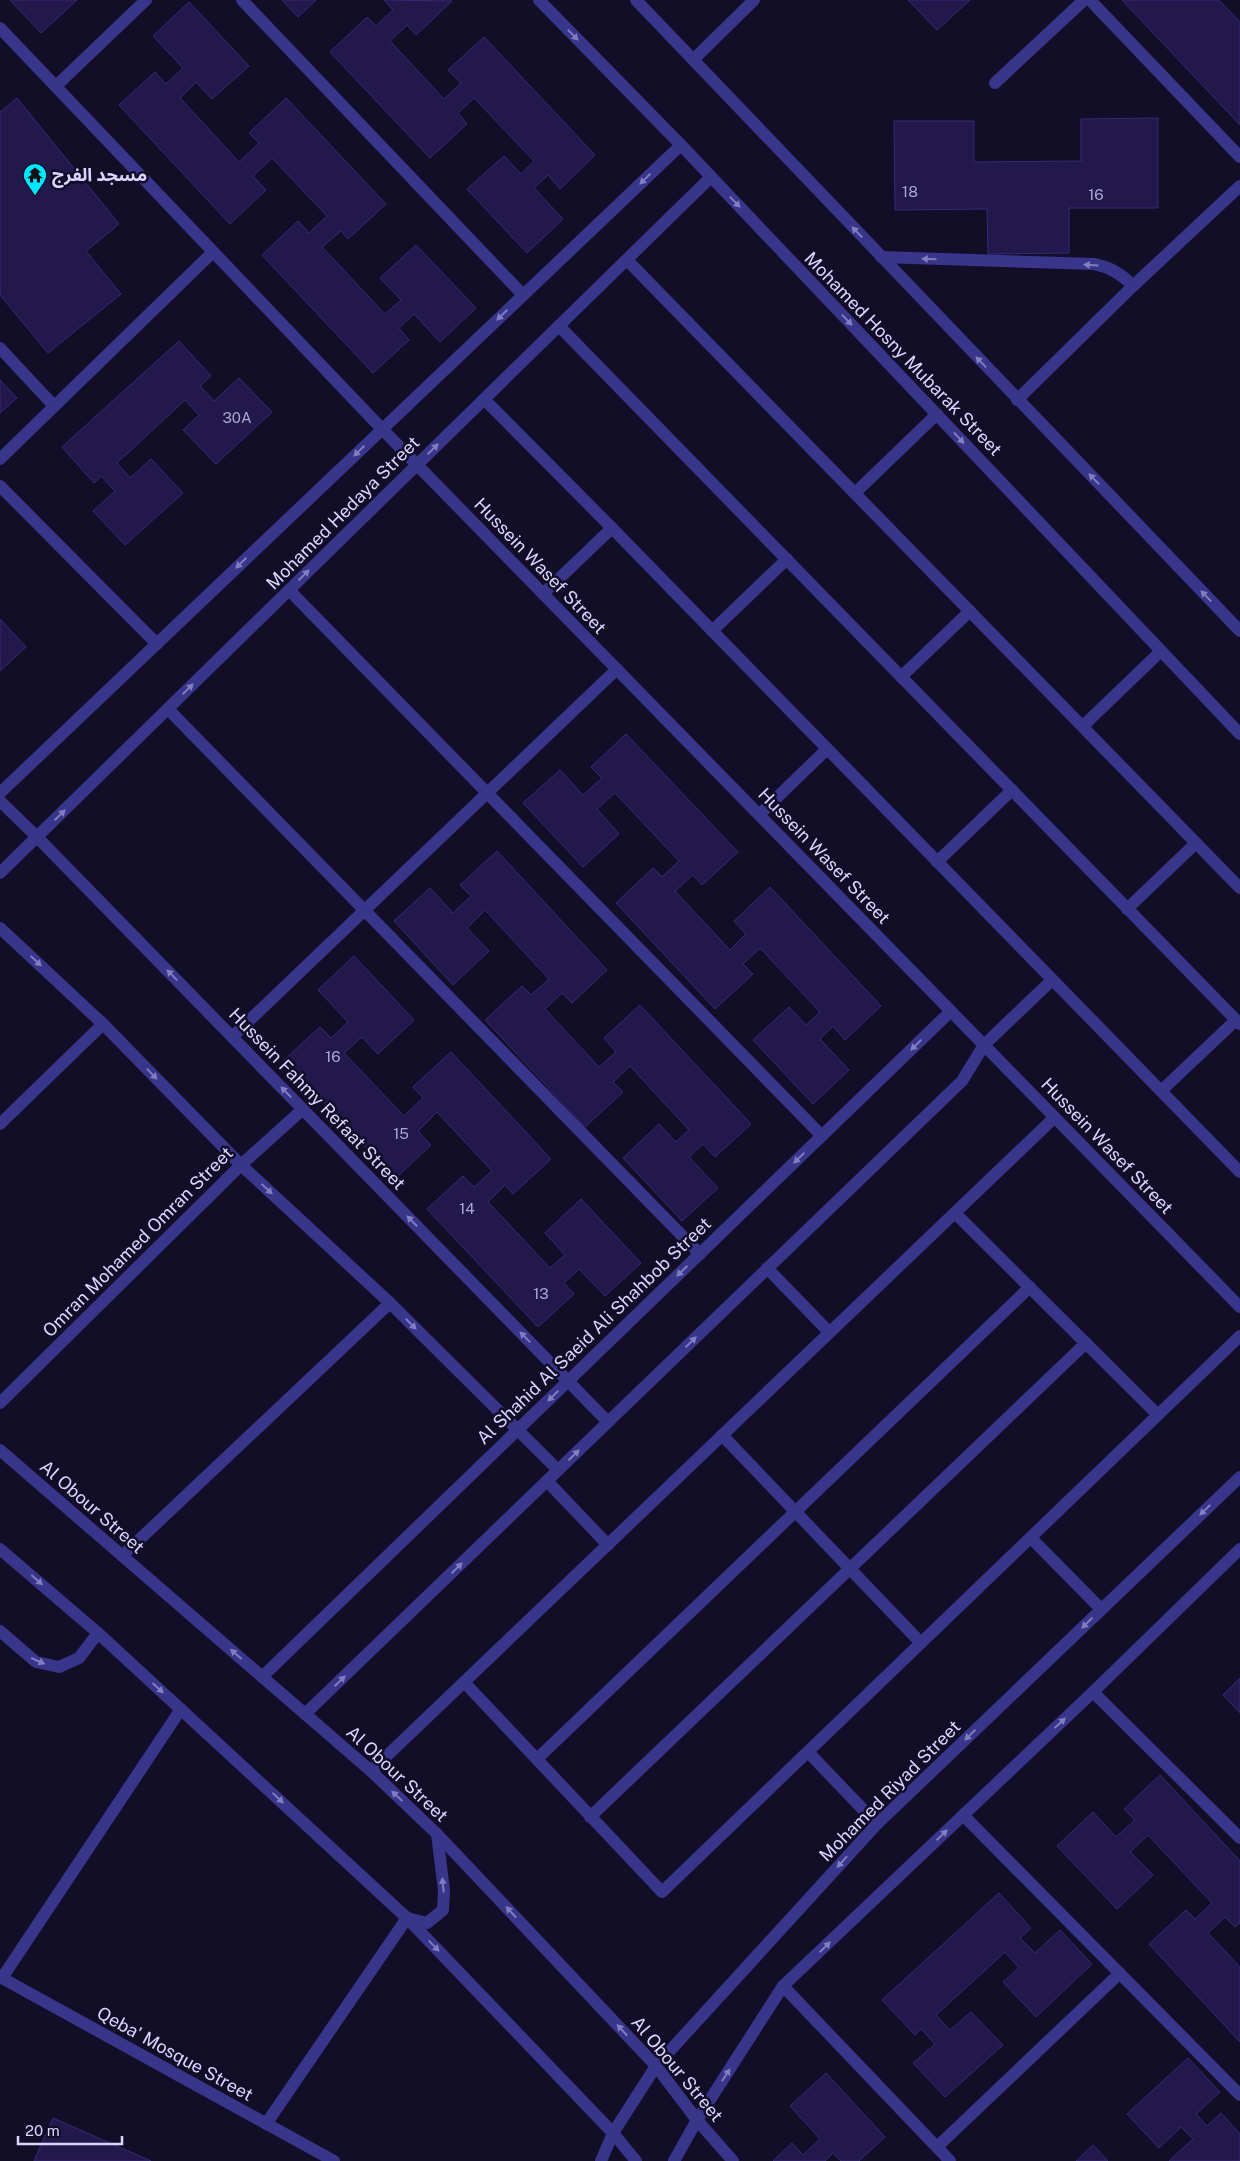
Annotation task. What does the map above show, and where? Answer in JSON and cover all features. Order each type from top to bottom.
[{"type":"street","points":[[56,86],[146,0]]},
{"type":"street","points":[[242,0],[523,295]]},
{"type":"street","name":"Mohamed Hosny Mubarak Street","points":[[540,0],[681,145],[1240,734]]},
{"type":"street","points":[[636,0],[1240,631]]},
{"type":"street","points":[[693,60],[754,0]]},
{"type":"street","points":[[995,83],[1084,0]]},
{"type":"street","points":[[1090,0],[1240,157]]},
{"type":"street","name":"Hussein Wasef Street","points":[[0,28],[382,429],[1240,1307]]},
{"type":"street","name":"Mohamed Hedaya Street","points":[[0,793],[681,145]]},
{"type":"street","name":"Mohamed Hedaya Street","points":[[0,874],[711,177]]},
{"type":"street","points":[[1017,400],[1133,286],[1240,186]]},
{"type":"street","points":[[0,459],[213,252]]},
{"type":"street","points":[[881,257],[1094,264],[1116,271],[1133,286]]},
{"type":"street","points":[[626,260],[1240,888]]},
{"type":"street","points":[[559,326],[1238,1022],[1161,1092]]},
{"type":"street","points":[[0,348],[54,406]]},
{"type":"street","points":[[484,399],[1240,1172]]},
{"type":"street","points":[[855,493],[937,414]]},
{"type":"street","points":[[0,486],[156,644]]},
{"type":"street","points":[[543,594],[612,528]]},
{"type":"street","points":[[712,631],[787,559]]},
{"type":"street","points":[[289,590],[822,1136]]},
{"type":"street","points":[[901,677],[970,610]]},
{"type":"street","points":[[1083,726],[1161,651]]},
{"type":"street","points":[[232,1037],[617,670]]},
{"type":"street","points":[[168,709],[700,1254]]},
{"type":"street","points":[[759,815],[827,748]]},
{"type":"street","points":[[937,862],[1012,790]]},
{"type":"street","name":"Hussein Fahmy Refaat Street","points":[[0,801],[608,1422]]},
{"type":"street","points":[[1127,909],[1196,843]]},
{"type":"street","points":[[0,928],[103,1024],[241,1165],[390,1303],[558,1470]]},
{"type":"street","points":[[305,1714],[962,1082],[984,1045],[1052,980]]},
{"type":"street","name":"Al Shahid Al Saeid Ali Shahbob Street","points":[[262,1677],[951,1011]]},
{"type":"street","points":[[0,1124],[103,1024]]},
{"type":"street","name":"Omran Mohamed Omran Street","points":[[0,1403],[241,1165],[303,1109]]},
{"type":"street","points":[[371,1771],[1054,1118]]},
{"type":"street","points":[[954,1213],[1158,1415]]},
{"type":"street","points":[[767,1268],[830,1332]]},
{"type":"street","points":[[537,1759],[1030,1287]]},
{"type":"street","points":[[122,1556],[390,1303]]},
{"type":"street","points":[[464,1682],[662,1892],[1240,1336]]},
{"type":"street","points":[[590,1817],[1086,1343]]},
{"type":"street","points":[[722,1435],[921,1643]]},
{"type":"street","name":"Al Obour Street","points":[[0,1450],[371,1771],[437,1834],[656,2066],[697,2120],[733,2161]]},
{"type":"street","name":"Mohamed Riyad Street","points":[[601,2161],[614,2133],[656,2066],[877,1824],[1240,1477]]},
{"type":"street","points":[[546,1481],[608,1545]]},
{"type":"street","points":[[1031,1538],[1101,1610]]},
{"type":"street","points":[[0,1548],[98,1633],[407,1918],[614,2133],[636,2161]]},
{"type":"street","points":[[674,2161],[697,2120],[783,1986],[1093,1692],[1240,1549]]},
{"type":"street","points":[[0,1631],[36,1662],[59,1667],[80,1658],[98,1633]]},
{"type":"street","points":[[1093,1692],[1240,1838]]},
{"type":"street","points":[[1,1979],[181,1709]]},
{"type":"street","points":[[808,1752],[877,1824]]},
{"type":"street","points":[[963,1815],[1240,2095]]},
{"type":"street","points":[[407,1918],[426,1923],[443,1910],[444,1890],[437,1834]]},
{"type":"street","points":[[266,2124],[407,1918]]},
{"type":"street","points":[[937,2147],[1120,1974]]},
{"type":"street","name":"Qeba' Mosque Street","points":[[1,1979],[334,2161]]},
{"type":"street","points":[[783,1986],[950,2161]]},
{"type":"building","points":[[10,0],[77,0],[41,33]]},
{"type":"building","points":[[282,0],[316,0],[298,17]]},
{"type":"building","points":[[384,0],[452,1],[416,35],[407,25],[390,41],[444,99],[461,83],[448,70],[484,37],[595,155],[560,189],[548,175],[534,188],[563,219],[527,253],[467,189],[504,156],[521,174],[534,161],[474,98],[458,113],[467,124],[430,158],[330,52],[367,17],[376,26],[393,10]]},
{"type":"building","points":[[908,0],[970,0],[937,30]]},
{"type":"building","points":[[1122,0],[1219,0],[1240,22],[1240,125]]},
{"type":"building","points":[[189,2],[249,66],[212,99],[196,82],[180,98],[239,162],[259,143],[249,133],[286,98],[386,204],[348,239],[341,231],[322,247],[385,314],[401,300],[380,278],[416,245],[476,308],[440,342],[414,314],[399,328],[409,340],[373,373],[262,255],[298,221],[309,233],[327,216],[272,158],[253,176],[266,190],[230,224],[119,105],[155,72],[166,84],[183,68],[153,36]]},
{"type":"building","points":[[17,98],[119,224],[86,251],[121,294],[48,353],[0,295],[0,112]]},
{"type":"building","points":[[1158,118],[1158,208],[1069,208],[1069,253],[988,254],[987,209],[895,210],[894,121],[974,121],[974,162],[1081,161],[1081,119]]},
{"type":"building","points":[[179,341],[211,376],[200,386],[214,401],[239,378],[272,412],[216,464],[183,430],[199,415],[185,400],[117,463],[130,478],[151,459],[183,493],[125,545],[93,511],[115,491],[101,476],[94,483],[62,447]]},
{"type":"building","points":[[0,380],[17,398],[0,413]]},
{"type":"building","points":[[0,619],[26,647],[0,671]]},
{"type":"building","points":[[626,734],[738,852],[702,885],[693,875],[675,891],[730,950],[746,934],[734,921],[770,887],[881,1006],[845,1040],[833,1026],[820,1039],[849,1070],[813,1104],[753,1040],[789,1007],[806,1025],[820,1012],[760,948],[743,964],[753,974],[715,1009],[616,903],[653,868],[662,877],[679,861],[615,793],[597,809],[619,834],[583,867],[523,803],[560,770],[583,795],[602,778],[591,767]]},
{"type":"building","points":[[497,851],[607,970],[572,1003],[562,993],[545,1009],[599,1067],[616,1052],[604,1038],[640,1005],[751,1124],[715,1157],[703,1144],[689,1157],[718,1188],[682,1221],[623,1158],[659,1124],[676,1142],[689,1130],[630,1066],[613,1082],[623,1092],[585,1127],[485,1020],[522,986],[531,995],[549,979],[485,910],[467,928],[489,951],[453,985],[394,921],[430,888],[453,913],[471,896],[460,885]]},
{"type":"building","points":[[354,956],[414,1020],[378,1054],[362,1037],[344,1053],[404,1116],[423,1098],[413,1087],[451,1052],[551,1159],[513,1194],[505,1185],[488,1202],[550,1268],[565,1255],[545,1233],[581,1199],[641,1263],[605,1296],[579,1269],[564,1283],[574,1294],[538,1327],[427,1209],[463,1176],[474,1187],[492,1171],[437,1112],[418,1131],[431,1145],[395,1179],[284,1060],[320,1027],[331,1038],[348,1022],[318,990]]},
{"type":"building","points":[[1240,1678],[1240,1713],[1223,1695]]},
{"type":"building","points":[[1160,1775],[1240,1861],[1240,1923],[1235,1927],[1225,1917],[1208,1933],[1240,1967],[1240,2042],[1149,1944],[1186,1910],[1195,1919],[1212,1903],[1148,1835],[1130,1852],[1153,1875],[1117,1909],[1057,1846],[1093,1812],[1116,1837],[1135,1820],[1124,1809]]},
{"type":"building","points":[[999,1893],[1031,1928],[1020,1938],[1035,1953],[1060,1930],[1092,1964],[1036,2017],[1003,1982],[1019,1968],[1005,1952],[936,2015],[950,2030],[971,2012],[1003,2045],[945,2097],[913,2063],[935,2044],[921,2029],[915,2035],[882,2000]]},
{"type":"building","points":[[1188,2058],[1220,2092],[1196,2114],[1207,2126],[1221,2113],[1240,2134],[1240,2161],[1169,2161],[1193,2139],[1181,2127],[1159,2148],[1127,2114]]},
{"type":"building","points":[[826,2073],[885,2137],[859,2161],[841,2161],[833,2153],[825,2161],[773,2161],[792,2143],[803,2155],[820,2139],[790,2106]]},
{"type":"building","points":[[53,2118],[151,2161],[34,2161]]},
{"type":"building","points":[[1093,2145],[1108,2161],[1076,2161]]},
{"type":"place","name":"مسجد الفرج","points":[[35,196]]}]
